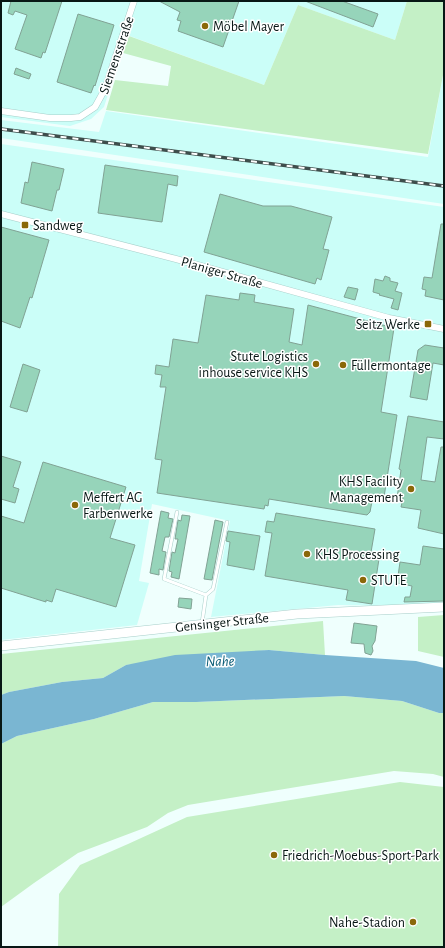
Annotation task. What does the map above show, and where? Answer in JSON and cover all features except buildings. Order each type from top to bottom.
[{"type":"street","name":"Siemensstraße","points":[[1,111],[50,118],[80,117],[96,107],[105,89],[134,1]]},
{"type":"street","name":"Planiger Straße","points":[[1,214],[176,259],[389,318],[444,329]]},
{"type":"street","name":"Gensinger Straße","points":[[1,646],[297,614],[444,607]]},
{"type":"lane","points":[[177,512],[164,579],[206,595]]},
{"type":"lane","points":[[202,625],[206,595],[213,588],[227,522]]},
{"type":"shaded area","points":[[1,1],[407,1],[395,40],[298,5],[264,85],[127,35],[104,107],[91,119],[70,126],[1,117]]},
{"type":"shaded area","points":[[444,70],[444,204],[1,138],[1,120],[99,132],[106,111],[428,157]]},
{"type":"shaded area","points":[[1,144],[444,207],[444,604],[400,606],[338,605],[211,617],[230,521],[152,504],[139,581],[149,583],[137,625],[1,640]]},
{"type":"green space","points":[[407,1],[444,1],[444,70],[428,154],[106,110],[115,80],[168,86],[171,66],[123,53],[129,36],[264,85],[298,5],[395,40]]},
{"type":"green space","points":[[444,615],[444,657],[418,651],[418,617]]},
{"type":"green space","points":[[323,621],[325,655],[269,650],[126,665],[103,678],[62,682],[9,692],[1,695],[1,654]]},
{"type":"green space","points":[[344,696],[402,701],[439,713],[444,713],[444,777],[433,774],[394,771],[188,805],[168,813],[147,827],[78,853],[1,907],[1,744],[17,736],[94,719],[153,702],[196,702]]},
{"type":"green space","name":"Friedrich-Moebus-Sport-Park","points":[[400,782],[444,787],[444,947],[58,947],[59,894],[80,865],[187,817]]},
{"type":"water","name":"Nahe","points":[[269,650],[416,661],[444,668],[444,713],[439,713],[402,701],[344,696],[196,702],[153,702],[94,719],[17,736],[1,744],[1,695],[9,692],[62,682],[103,678],[126,665],[175,655]]},
{"type":"railway","points":[[1,129],[444,186]]},
{"type":"place","name":"Möbel Mayer","points":[[205,26]]},
{"type":"place","name":"Sandweg","points":[[25,225]]},
{"type":"place","name":"Seitz Werke","points":[[428,324]]},
{"type":"place","name":"Stute Logistics inhouse service KHS","points":[[316,364]]},
{"type":"place","name":"Füllermontage","points":[[343,365]]},
{"type":"place","name":"KHS Facility Management","points":[[411,489]]},
{"type":"place","name":"Meffert AG Farbenwerke","points":[[75,505]]},
{"type":"place","name":"KHS Processing","points":[[307,554]]},
{"type":"place","name":"STUTE","points":[[363,580]]},
{"type":"place","name":"Friedrich-Moebus-Sport-Park","points":[[274,855]]},
{"type":"place","name":"Nahe-Stadion","points":[[413,922]]}]
